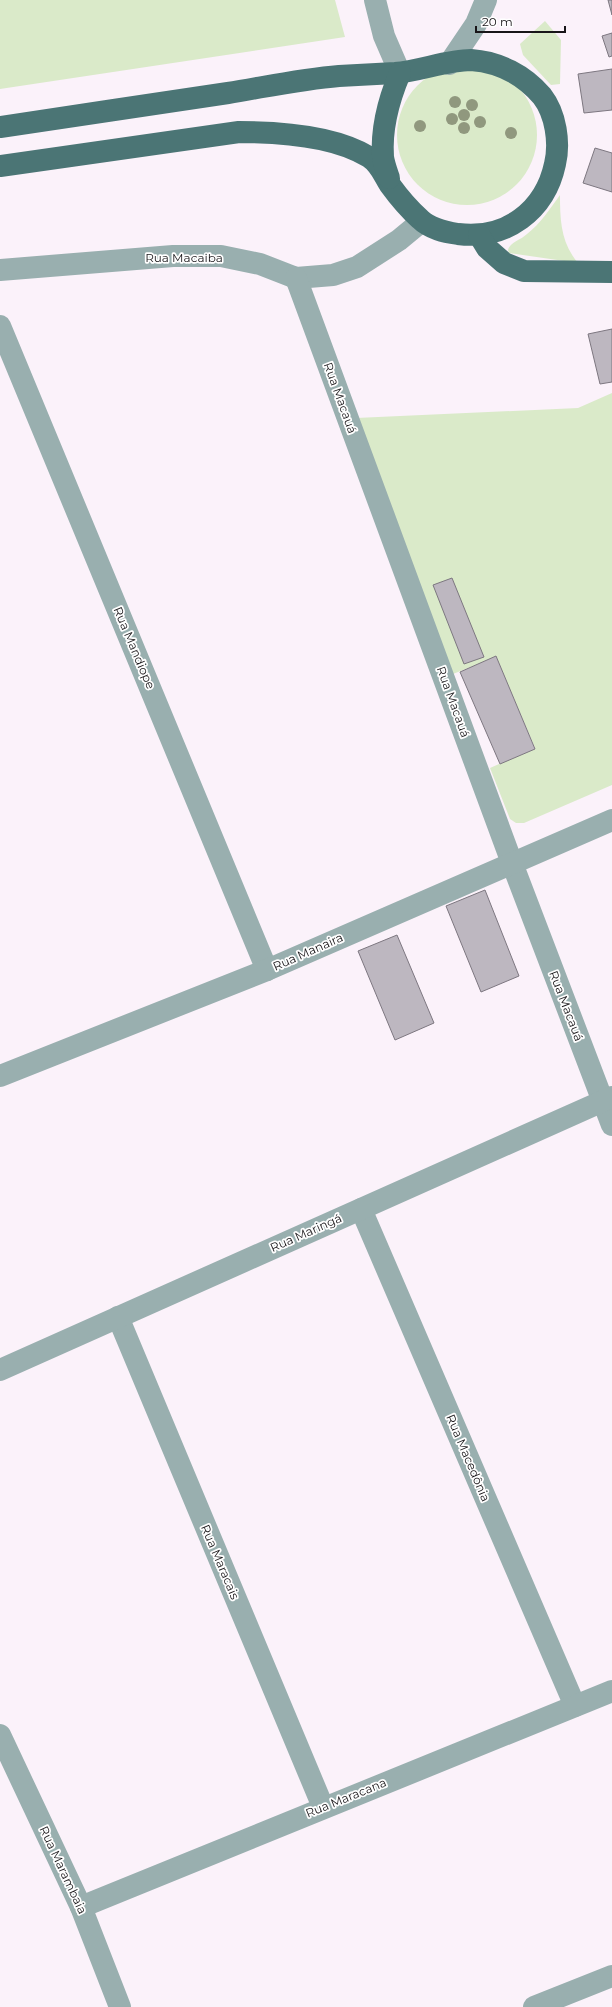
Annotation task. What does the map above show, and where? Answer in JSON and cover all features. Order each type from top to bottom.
[{"type":"main road","points":[[0,127],[337,76],[400,73],[470,60],[498,65],[523,78],[543,98],[555,124],[558,152],[552,180],[537,205],[515,224],[488,234],[479,235],[448,232],[422,221],[391,186],[380,166],[370,158],[344,144],[265,132],[240,132],[0,166]]},
{"type":"main road","points":[[391,186],[383,158],[385,129],[390,96],[400,73]]},
{"type":"main road","points":[[479,235],[487,248],[504,263],[524,271],[612,272]]},
{"type":"street","points":[[375,0],[384,36],[400,73]]},
{"type":"street","points":[[449,64],[476,24],[486,0]]},
{"type":"street","name":"Rua Macaiba","points":[[0,270],[173,256],[221,256],[260,264],[296,278],[333,275],[357,267],[399,240],[422,221]]},
{"type":"street","name":"Rua Macauá","points":[[296,278],[512,862],[607,1100],[612,1125]]},
{"type":"street","name":"Rua Mandiope","points":[[0,326],[267,970]]},
{"type":"street","name":"Rua Manaira","points":[[0,1076],[267,970],[512,862],[612,820]]},
{"type":"street","name":"Rua Maringá","points":[[0,1370],[607,1100]]},
{"type":"street","name":"Rua Macedônia","points":[[361,1209],[575,1706]]},
{"type":"street","name":"Rua Maracais","points":[[118,1317],[323,1807]]},
{"type":"street","name":"Rua Maracana","points":[[80,1907],[323,1807],[612,1691]]},
{"type":"street","name":"Rua Marambaia","points":[[0,1735],[80,1907],[120,2007]]},
{"type":"street","points":[[534,2007],[612,1976]]},
{"type":"green space","points":[[0,0],[335,0],[345,37],[0,89]]},
{"type":"green space","points":[[545,21],[561,40],[560,84],[551,85],[523,55],[520,44]]},
{"type":"green space","points":[[474,65],[500,73],[521,91],[532,108],[536,121],[536,149],[532,162],[525,174],[511,189],[494,200],[481,204],[460,205],[434,197],[413,179],[402,162],[398,149],[397,128],[405,102],[423,81],[440,70],[453,66]]},
{"type":"green space","points":[[560,195],[561,223],[565,240],[568,248],[578,263],[509,253],[509,247],[536,226]]},
{"type":"green space","points":[[612,393],[612,785],[524,823],[516,823],[510,819],[490,768],[535,748],[496,657],[453,674],[356,418],[578,408]]},
{"type":"building","points":[[608,0],[612,0],[612,15]]},
{"type":"building","points":[[612,33],[612,56],[609,57],[602,36]]},
{"type":"building","points":[[612,69],[612,110],[584,113],[578,74]]},
{"type":"building","points":[[595,148],[612,153],[612,192],[583,183]]},
{"type":"building","points":[[612,329],[612,382],[600,384],[588,334]]},
{"type":"building","points":[[452,578],[484,657],[464,664],[433,585]]},
{"type":"building","points":[[496,656],[535,749],[500,764],[460,672]]},
{"type":"building","points":[[485,890],[519,976],[481,992],[446,906]]},
{"type":"building","points":[[397,935],[434,1023],[395,1040],[358,951]]}]
